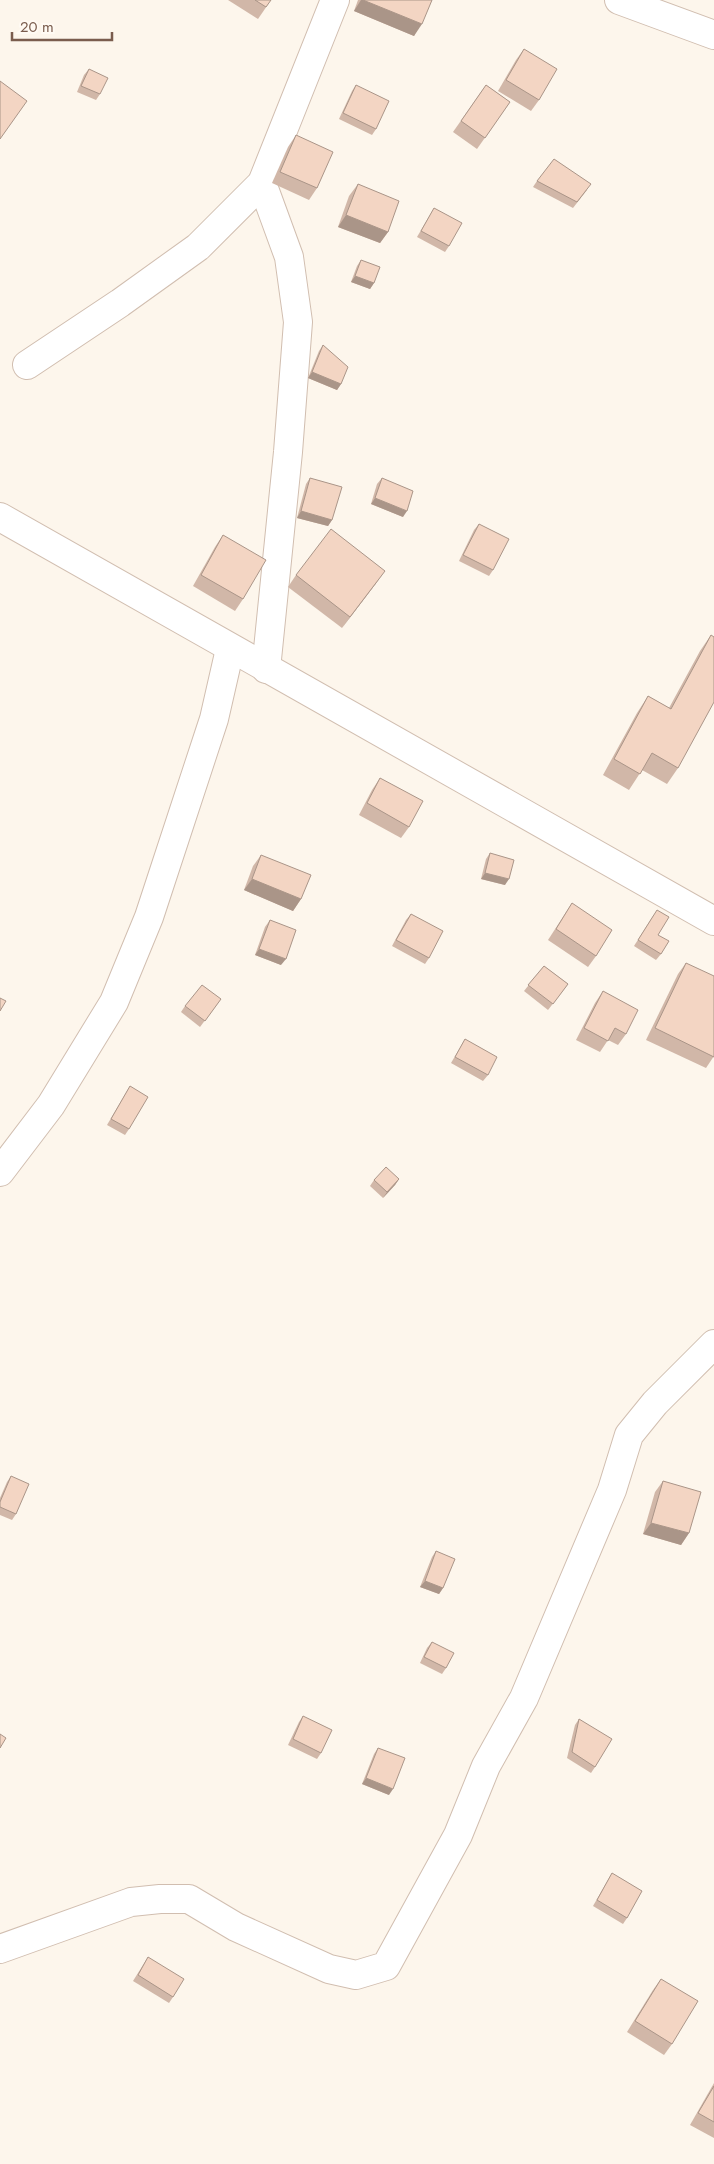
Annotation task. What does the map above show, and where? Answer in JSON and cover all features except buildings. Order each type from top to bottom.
[{"type":"street","points":[[27,365],[120,303],[198,247],[262,183],[335,0]]},
{"type":"street","points":[[619,0],[714,35]]},
{"type":"street","points":[[262,183],[289,257],[298,322],[288,452],[266,669]]},
{"type":"street","points":[[0,517],[230,649],[714,921]]},
{"type":"street","points":[[0,1172],[51,1105],[114,1002],[148,917],[214,719],[230,649]]},
{"type":"street","points":[[0,1949],[132,1902],[160,1899],[189,1899],[236,1927],[329,1970],[356,1975],[386,1966],[458,1835],[486,1766],[524,1698],[612,1490],[629,1435],[655,1403],[714,1344]]}]
